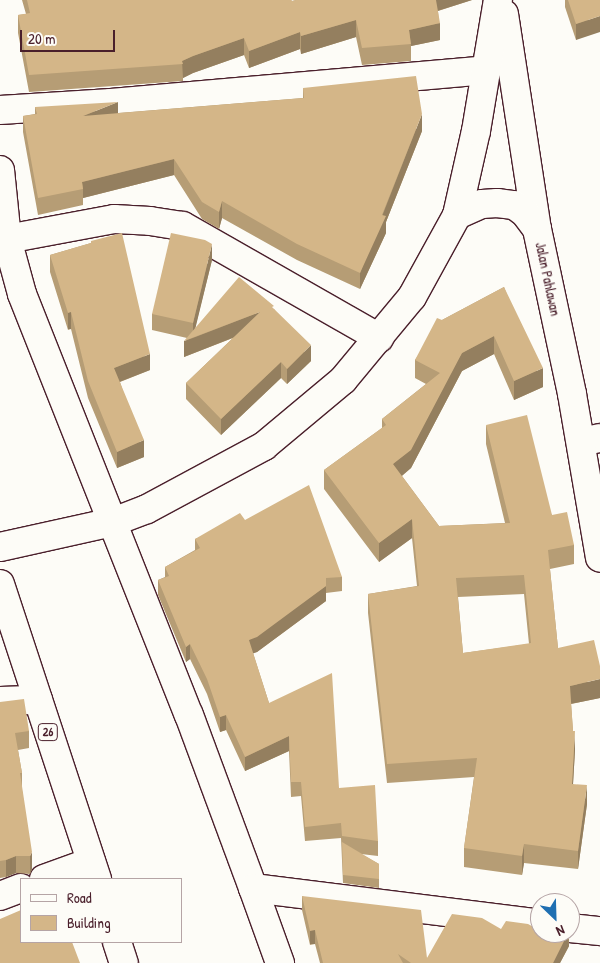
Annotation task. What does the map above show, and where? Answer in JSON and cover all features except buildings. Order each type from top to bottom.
[{"type":"main road","points":[[0,547],[113,522],[147,509],[264,446],[344,380],[412,298],[457,215],[476,131],[500,0]]},
{"type":"main road","name":"Jalan Pahlawan","points":[[500,0],[537,229],[590,440],[600,558]]},
{"type":"main road","points":[[0,110],[111,103],[486,70]]},
{"type":"main road","points":[[0,170],[7,239],[22,294],[190,715],[280,963]]},
{"type":"main road","points":[[457,215],[482,204],[506,204],[514,206],[525,214],[537,229]]},
{"type":"main road","points":[[7,239],[114,219],[150,221],[183,226],[379,338]]},
{"type":"main road","name":"26","points":[[0,584],[94,870]]},
{"type":"main road","points":[[0,701],[38,700]]},
{"type":"main road","points":[[50,878],[94,870]]},
{"type":"main road","points":[[0,896],[20,888]]},
{"type":"main road","points":[[253,888],[530,923]]},
{"type":"main road","points":[[580,929],[600,931]]},
{"type":"main road","points":[[117,943],[124,963]]}]
